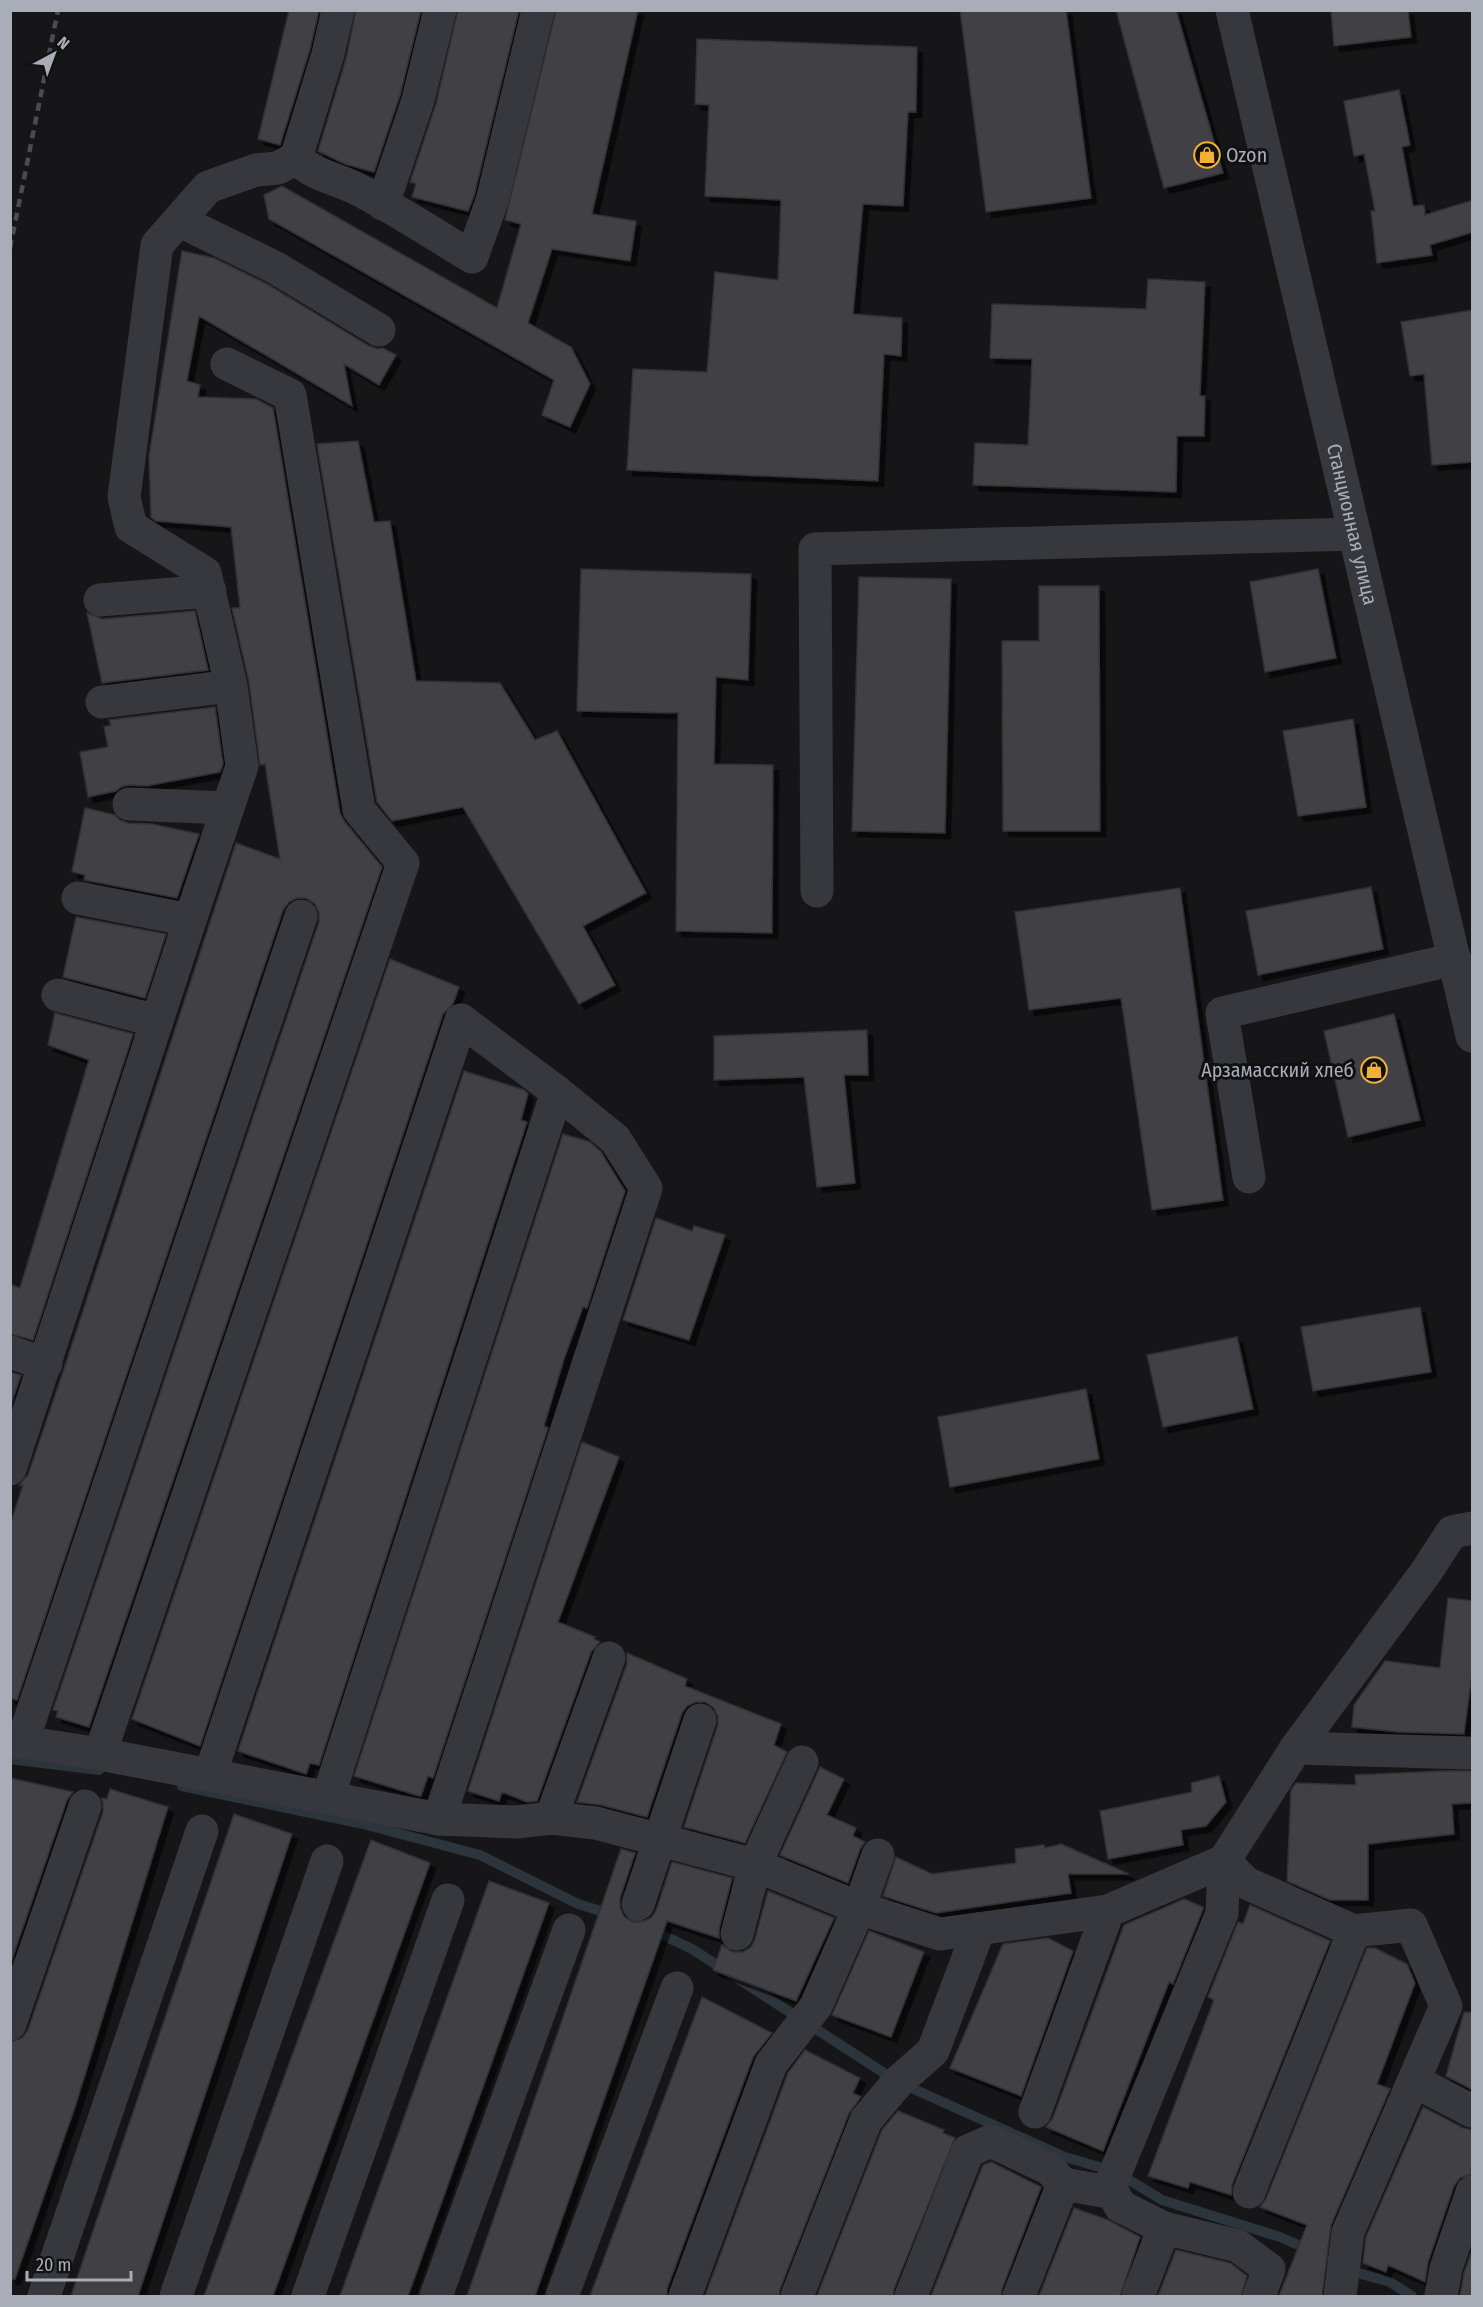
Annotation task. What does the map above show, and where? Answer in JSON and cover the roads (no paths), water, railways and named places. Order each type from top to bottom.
[{"type":"street","points":[[10,1469],[227,808],[243,766],[231,686],[205,573],[131,527],[124,497],[157,245],[208,187],[256,170],[278,168],[296,158],[328,54],[338,10]]},
{"type":"street","points":[[383,204],[418,100],[440,10]]},
{"type":"street","points":[[296,158],[306,168],[359,190],[472,257],[492,201],[538,10]]},
{"type":"street","name":"Станционная улица","points":[[1232,10],[1473,1036]]},
{"type":"street","points":[[180,221],[276,268],[379,330]]},
{"type":"street","points":[[99,1754],[403,863],[359,810],[290,395],[227,364]]},
{"type":"street","points":[[817,891],[815,549],[1355,534]]},
{"type":"street","points":[[100,600],[210,591]]},
{"type":"street","points":[[102,702],[231,686]]},
{"type":"street","points":[[129,804],[227,808]]},
{"type":"street","points":[[78,898],[190,920]]},
{"type":"street","points":[[301,916],[16,1742],[99,1754],[439,1820],[516,1822],[551,1818],[596,1823],[755,1865],[859,1908],[940,1934],[1108,1911],[1224,1861]]},
{"type":"street","points":[[1249,1177],[1222,1013],[1455,959]]},
{"type":"street","points":[[58,994],[157,1022]]},
{"type":"street","points":[[210,1775],[461,1020],[615,1139],[646,1188],[439,1820]]},
{"type":"street","points":[[328,1797],[557,1092]]},
{"type":"street","points":[[10,1352],[46,1364]]},
{"type":"street","points":[[911,2296],[968,2151],[991,2140],[1050,2169],[1063,2184],[1102,2191],[1110,2186],[1222,1913],[1224,1861],[1296,1748],[1426,1572],[1452,1532],[1473,1528]]},
{"type":"street","points":[[551,1818],[609,1658]]},
{"type":"street","points":[[638,1904],[700,1720]]},
{"type":"street","points":[[1296,1748],[1469,1753]]},
{"type":"street","points":[[737,1934],[755,1865],[802,1761]]},
{"type":"street","points":[[10,2024],[85,1806]]},
{"type":"street","points":[[44,2296],[202,1831]]},
{"type":"street","points":[[685,2296],[771,2064],[816,2006],[859,1908],[878,1855]]},
{"type":"street","points":[[176,2296],[327,1861]]},
{"type":"street","points":[[1224,1861],[1246,1883],[1354,1931],[1411,1925],[1446,2006],[1348,2232],[1340,2296]]},
{"type":"street","points":[[308,2296],[448,1900]]},
{"type":"street","points":[[1035,2112],[1108,1911]]},
{"type":"street","points":[[797,2296],[866,2120],[898,2082],[933,2051],[979,1929]]},
{"type":"street","points":[[436,2296],[569,1930]]},
{"type":"street","points":[[1249,2192],[1354,1931]]},
{"type":"street","points":[[562,2296],[677,1988]]},
{"type":"street","points":[[1414,2081],[1473,2111]]},
{"type":"street","points":[[1019,2296],[1063,2184]]},
{"type":"street","points":[[1110,2186],[1120,2206],[1164,2228],[1238,2246],[1269,2269],[1259,2296]]},
{"type":"street","points":[[1441,2296],[1446,2268],[1473,2192]]},
{"type":"street","points":[[1138,2296],[1164,2228]]},
{"type":"waterway","points":[[10,1759],[99,1770]]},
{"type":"waterway","points":[[182,1786],[363,1824],[480,1855],[578,1904],[633,1921],[692,1949],[898,2082],[1065,2157],[1116,2172],[1162,2200],[1280,2237],[1344,2269],[1390,2282],[1412,2296]]},
{"type":"railway","points":[[10,248],[58,10]]},
{"type":"place","name":"Ozon","points":[[1207,155]]},
{"type":"place","name":"Арзамасский хлеб","points":[[1374,1070]]}]
